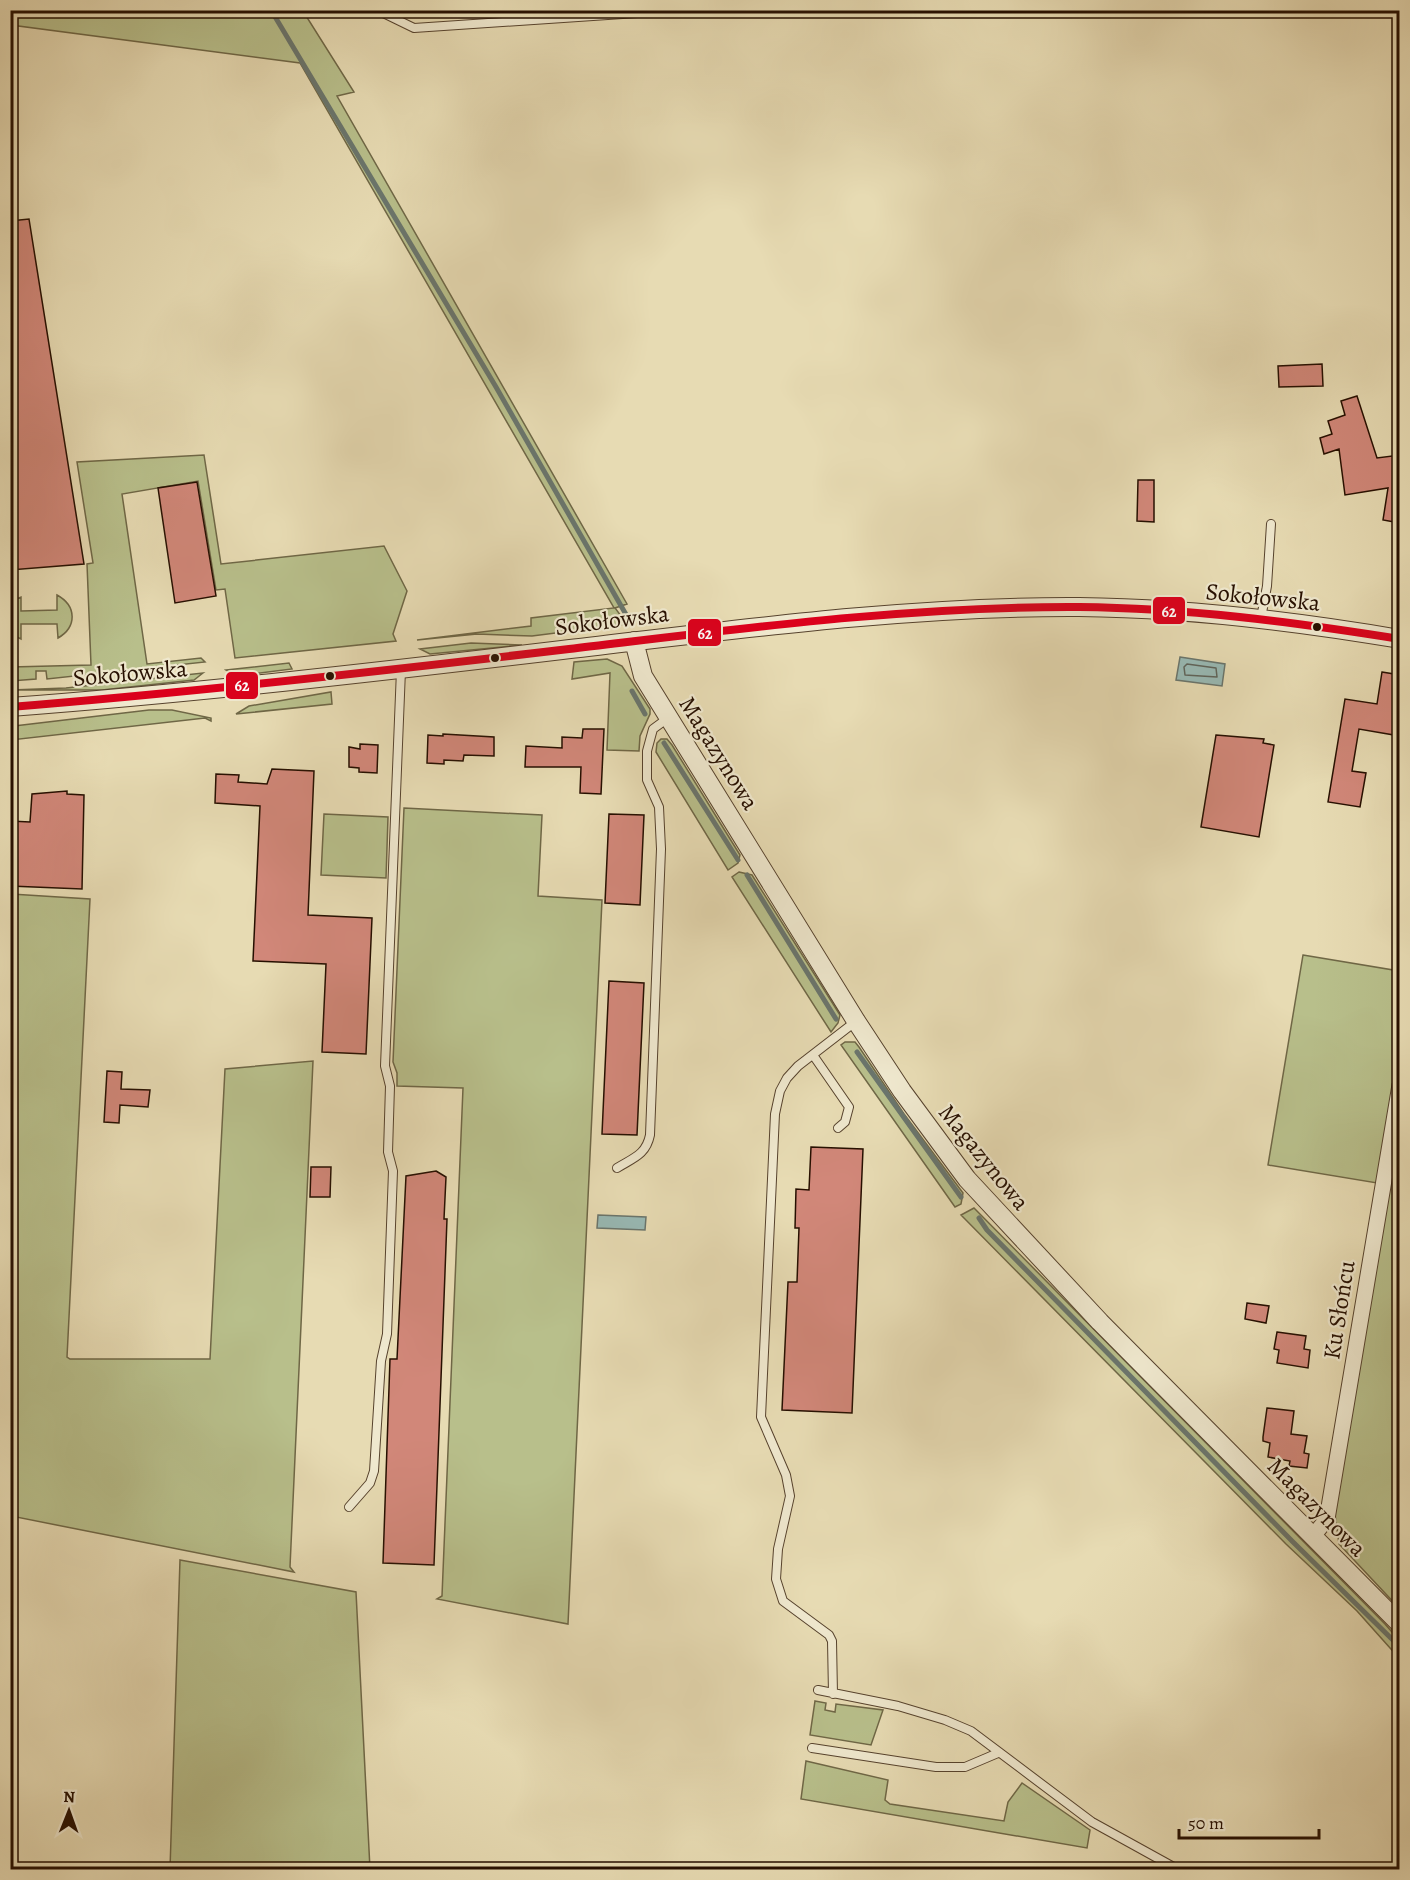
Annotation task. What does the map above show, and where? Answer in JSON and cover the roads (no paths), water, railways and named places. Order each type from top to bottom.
[{"type":"street","name":"Sokołowska","points":[[10,707],[401,669],[634,641],[963,610],[1120,608],[1261,619],[1400,639]]},
{"type":"street","name":"Magazynowa","points":[[634,641],[643,676],[856,1021],[926,1125],[987,1203],[1093,1315],[1400,1624]]},
{"type":"street","name":"Ku Słońcu","points":[[1313,1536],[1327,1519],[1400,1085]]},
{"type":"lane","points":[[377,10],[414,28],[682,10]]},
{"type":"lane","points":[[1261,619],[1267,586],[1271,524]]},
{"type":"lane","points":[[349,1507],[370,1483],[374,1471],[381,1361],[387,1334],[393,1171],[388,1152],[390,1086],[385,1066],[401,669]]},
{"type":"lane","points":[[617,1168],[643,1153],[648,1146],[650,1135],[661,849],[659,807],[647,780],[647,751],[653,729],[669,717]]},
{"type":"lane","points":[[833,1694],[832,1641],[829,1635],[783,1601],[777,1589],[778,1549],[790,1496],[786,1475],[761,1416],[775,1114],[780,1091],[787,1078],[813,1054],[856,1021]]},
{"type":"lane","points":[[813,1054],[849,1107],[845,1122],[838,1128]]},
{"type":"lane","points":[[818,1690],[898,1706],[945,1720],[971,1731],[1092,1822],[1179,1869]]},
{"type":"lane","points":[[812,1748],[936,1767],[965,1767],[998,1753]]},
{"type":"water","points":[[1180,657],[1225,664],[1222,686],[1176,680]]},
{"type":"water","points":[[598,1215],[646,1217],[645,1230],[597,1228]]},
{"type":"waterway","points":[[271,10],[496,387],[628,618]]},
{"type":"waterway","points":[[632,691],[645,714]]},
{"type":"waterway","points":[[664,743],[738,860]]},
{"type":"waterway","points":[[747,875],[836,1019]]},
{"type":"waterway","points":[[857,1052],[961,1197]]},
{"type":"waterway","points":[[979,1218],[987,1230],[1293,1542],[1400,1647]]}]
